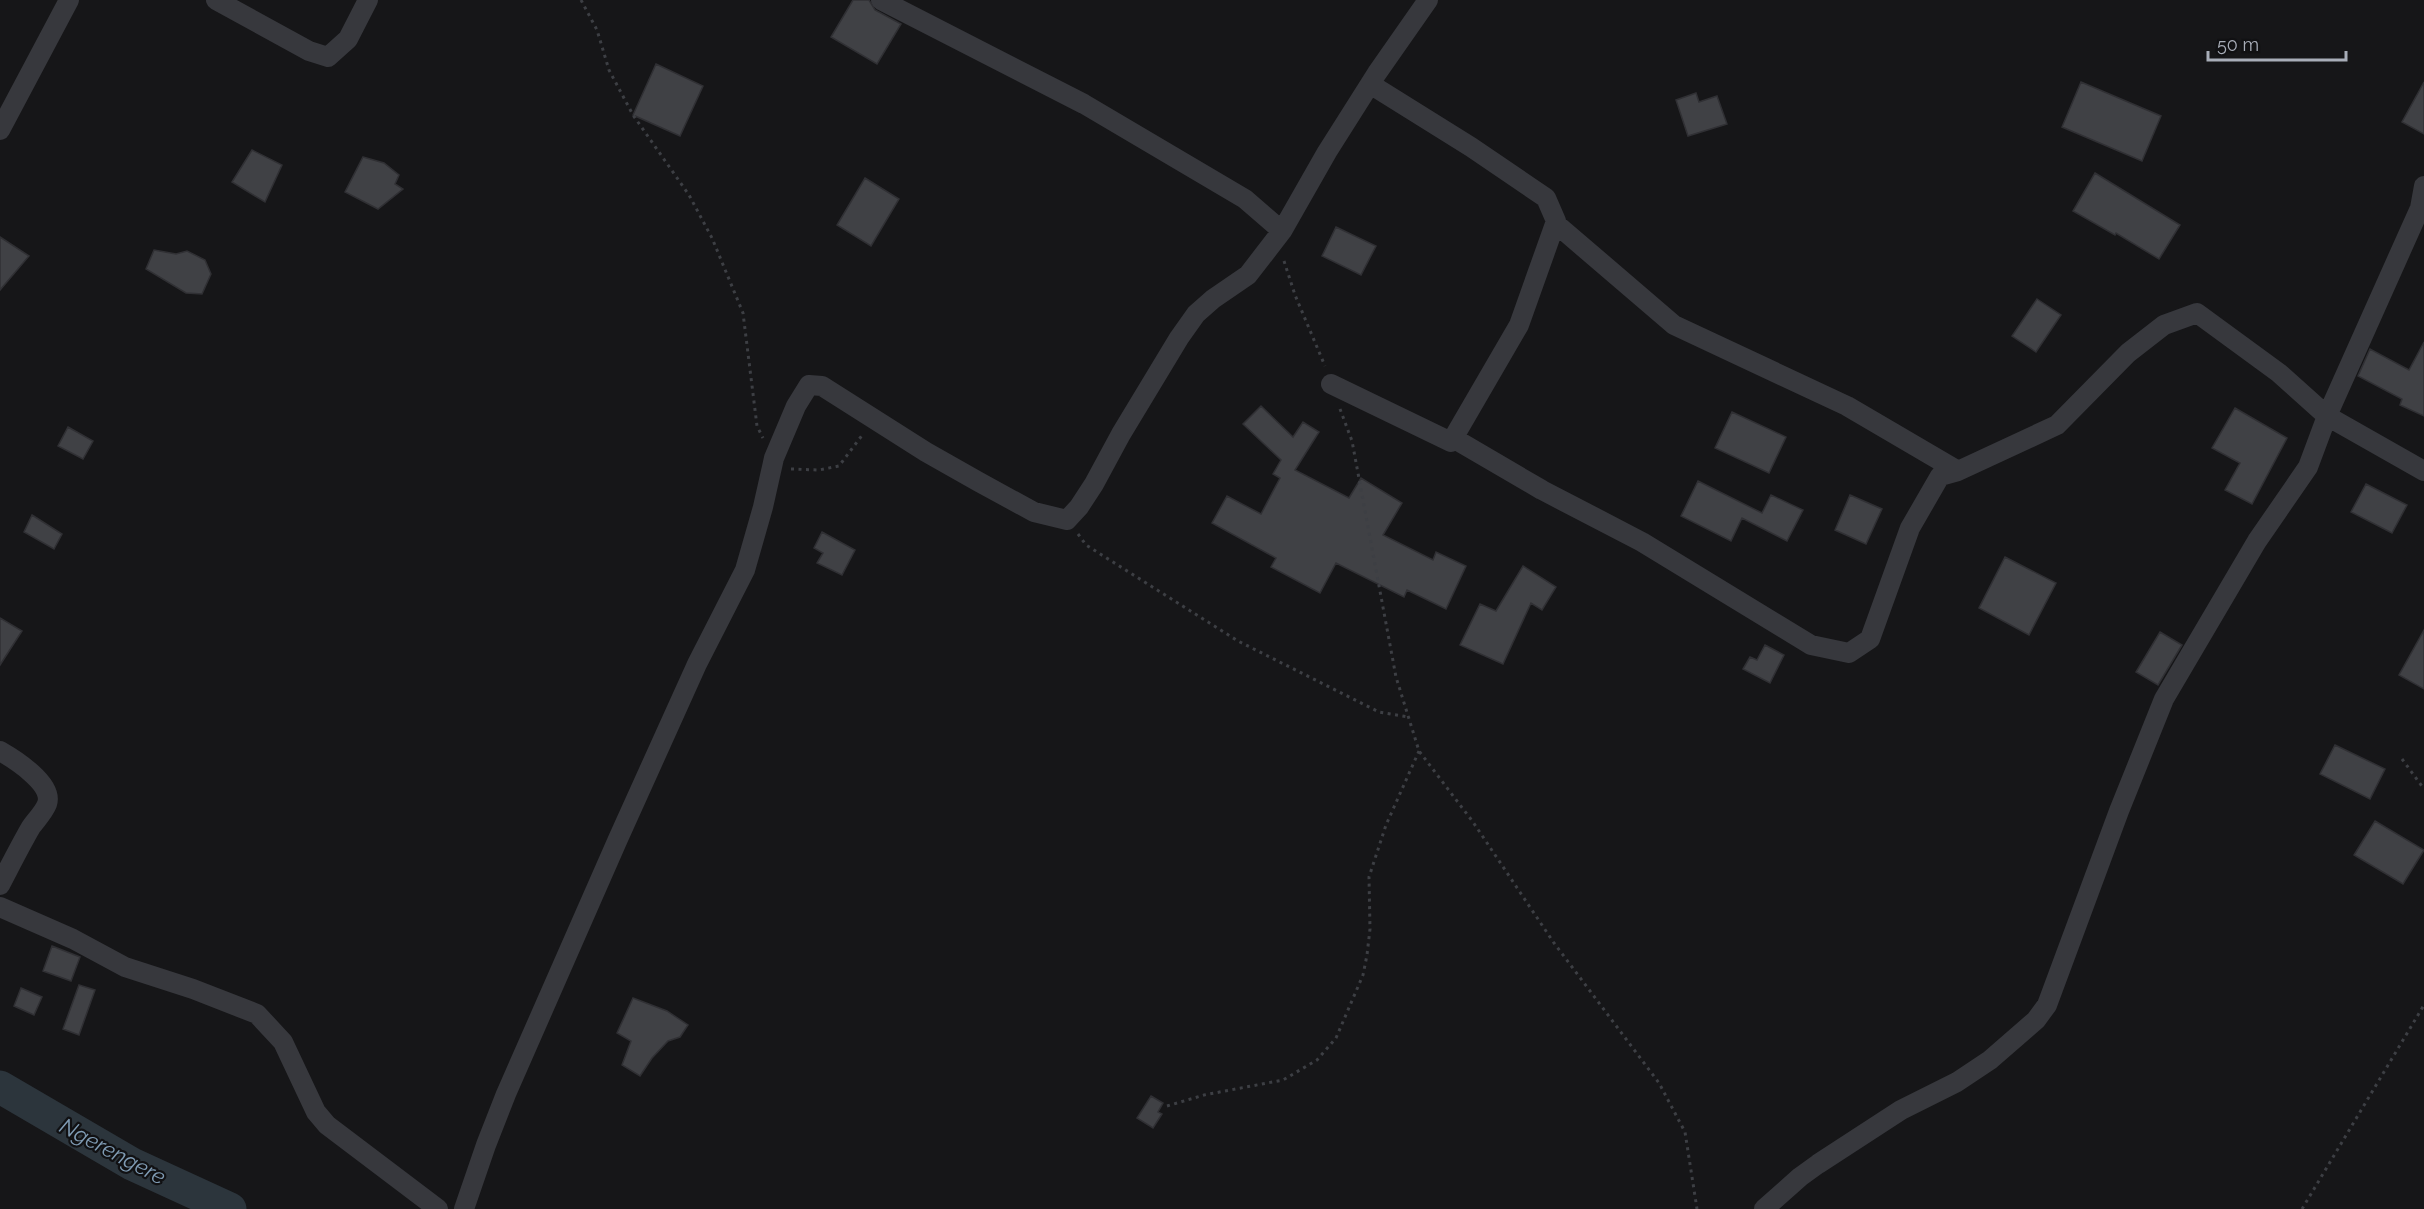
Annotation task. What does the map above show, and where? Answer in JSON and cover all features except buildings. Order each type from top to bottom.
[{"type":"street","points":[[0,130],[69,0]]},
{"type":"street","points":[[216,0],[309,51],[328,57],[348,39],[369,0]]},
{"type":"street","points":[[881,0],[1084,104],[1245,199],[1278,236]]},
{"type":"street","points":[[464,1209],[486,1145],[507,1094],[618,839],[697,664],[745,570],[772,467],[796,406],[809,385],[822,386],[926,452],[1034,512],[1067,520],[1079,507],[1094,484],[1121,434],[1184,330],[1196,314],[1213,299],[1248,275],[1278,236],[1370,84],[1428,0]]},
{"type":"street","points":[[1370,84],[1471,147],[1546,198],[1555,223],[1674,325],[1847,406],[1958,471]]},
{"type":"street","points":[[1764,1209],[1800,1177],[1828,1158],[1901,1110],[1957,1082],[1990,1060],[2036,1020],[2047,1005],[2119,811],[2164,699],[2191,649],[2257,541],[2308,467],[2327,416],[2420,208],[2424,186]]},
{"type":"street","points":[[1331,384],[1451,442],[1519,325],[1555,223]]},
{"type":"street","points":[[1453,438],[1542,490],[1642,542],[1811,645],[1849,653],[1870,639],[1910,528],[1940,476],[1958,471],[2057,425],[2128,353],[2163,325],[2197,313],[2279,373],[2327,416],[2424,471]]},
{"type":"street","points":[[0,751],[15,759],[42,783],[47,792],[48,803],[33,825],[0,885]]},
{"type":"street","points":[[0,908],[73,939],[125,968],[193,988],[257,1014],[283,1042],[316,1112],[327,1125],[438,1209]]},
{"type":"path","points":[[581,0],[597,30],[609,70],[633,115],[689,195],[712,238],[743,313],[757,426],[772,467],[819,470],[839,466],[864,432],[883,424]]},
{"type":"path","points":[[1278,236],[1352,441],[1396,677],[1419,751],[1473,822],[1554,943],[1659,1083],[1685,1132],[1696,1209]]},
{"type":"path","points":[[1067,520],[1086,545],[1238,641],[1379,712],[1409,717]]},
{"type":"path","points":[[1167,1106],[1204,1095],[1283,1080],[1317,1060],[1336,1038],[1362,975],[1367,955],[1370,928],[1369,877],[1386,825],[1419,751]]},
{"type":"path","points":[[2402,759],[2424,789]]},
{"type":"path","points":[[2302,1209],[2424,1005]]},
{"type":"waterway","name":"Ngerengere","points":[[0,1087],[132,1164],[230,1209]]}]
